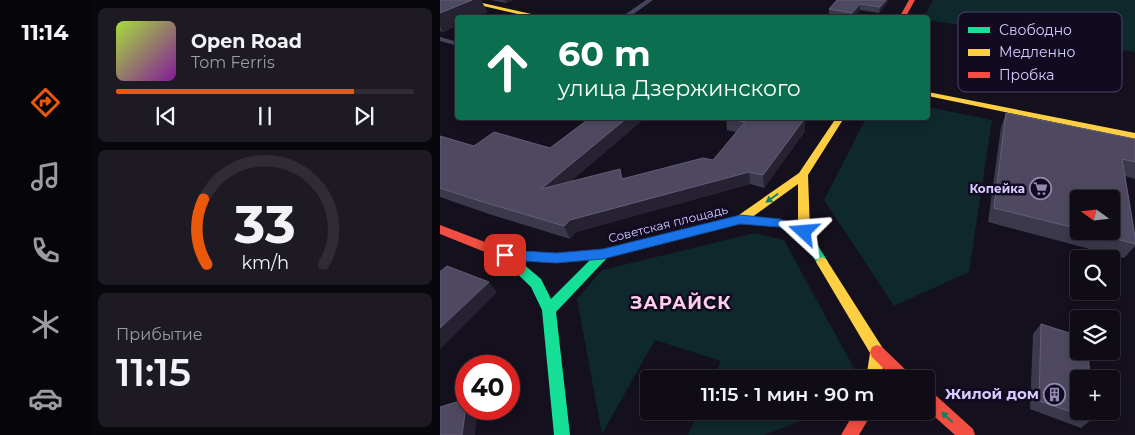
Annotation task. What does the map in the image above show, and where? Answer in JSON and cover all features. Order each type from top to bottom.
[{"type":"street","points":[[904,15],[912,0]]},
{"type":"street","points":[[463,4],[528,15]]},
{"type":"street","points":[[930,94],[1135,136]]},
{"type":"street","points":[[740,220],[802,175],[839,120]]},
{"type":"street","points":[[802,175],[804,232],[877,352],[896,370]]},
{"type":"street","name":"Советская площадь","points":[[549,310],[603,254],[740,220],[780,223],[804,232]]},
{"type":"street","points":[[440,229],[505,255],[556,258],[603,254]]},
{"type":"street","points":[[505,255],[536,283],[549,310],[562,435]]},
{"type":"street","points":[[875,370],[877,352]]},
{"type":"street","points":[[935,406],[967,435]]},
{"type":"street","points":[[849,435],[859,420]]},
{"type":"lane","points":[[628,15],[650,0]]},
{"type":"lane","points":[[440,39],[455,43]]},
{"type":"green space","points":[[933,0],[1135,0],[1135,52],[1122,50],[1122,12],[958,12],[958,25],[930,20],[930,15],[925,15]]},
{"type":"green space","points":[[930,107],[992,120],[969,272],[894,306],[824,200],[865,120],[930,120]]},
{"type":"green space","points":[[755,233],[784,240],[855,370],[717,370],[721,361],[655,340],[602,434],[577,299],[602,270]]},
{"type":"green space","points":[[695,420],[803,420],[764,435],[688,435]]},
{"type":"building","points":[[472,0],[440,13],[440,1]]},
{"type":"building","points":[[837,0],[886,0],[880,7],[860,4],[852,13],[829,9]]},
{"type":"building","points":[[1006,113],[1135,139],[1135,162],[1122,159],[1135,244],[1120,240],[1120,190],[1070,190],[1070,227],[994,208]]},
{"type":"building","points":[[587,120],[625,120],[541,189],[620,169],[622,179],[703,158],[713,160],[745,122],[736,120],[804,120],[763,175],[749,172],[570,220],[564,226],[440,188],[440,136],[474,146],[494,132],[550,148]]},
{"type":"building","points":[[447,266],[489,282],[440,328],[440,271]]},
{"type":"building","points":[[1041,324],[1070,333],[1070,360],[1089,360],[1089,370],[1070,370],[1070,412],[1039,401]]},
{"type":"building","points":[[455,402],[455,420],[464,420],[462,435],[440,435],[440,407]]},
{"type":"traffic: fast","points":[[562,435],[549,310],[603,254],[740,220],[780,223],[804,232],[822,262]]},
{"type":"traffic: fast","points":[[505,255],[536,283],[549,310]]},
{"type":"traffic: slow","points":[[461,0],[532,15]]},
{"type":"traffic: slow","points":[[930,94],[1135,136]]},
{"type":"traffic: slow","points":[[740,220],[803,175],[839,120]]},
{"type":"traffic: slow","points":[[803,175],[804,232]]},
{"type":"traffic: slow","points":[[822,262],[877,352],[875,370]]},
{"type":"traffic: jam","points":[[904,15],[912,0]]},
{"type":"traffic: jam","points":[[440,229],[505,255],[556,258],[603,254]]},
{"type":"traffic: jam","points":[[877,352],[896,370]]},
{"type":"traffic: jam","points":[[935,406],[967,435]]},
{"type":"traffic: jam","points":[[849,435],[859,420]]},
{"type":"place","name":"Копейка","points":[[1041,189]]},
{"type":"place","name":"Жилой дом","points":[[1055,394]]},
{"type":"district","name":"ЗАРАЙСК","points":[[681,303]]},
{"type":"route","points":[[505,255],[556,258],[603,254],[740,220],[780,223],[804,232]]}]
